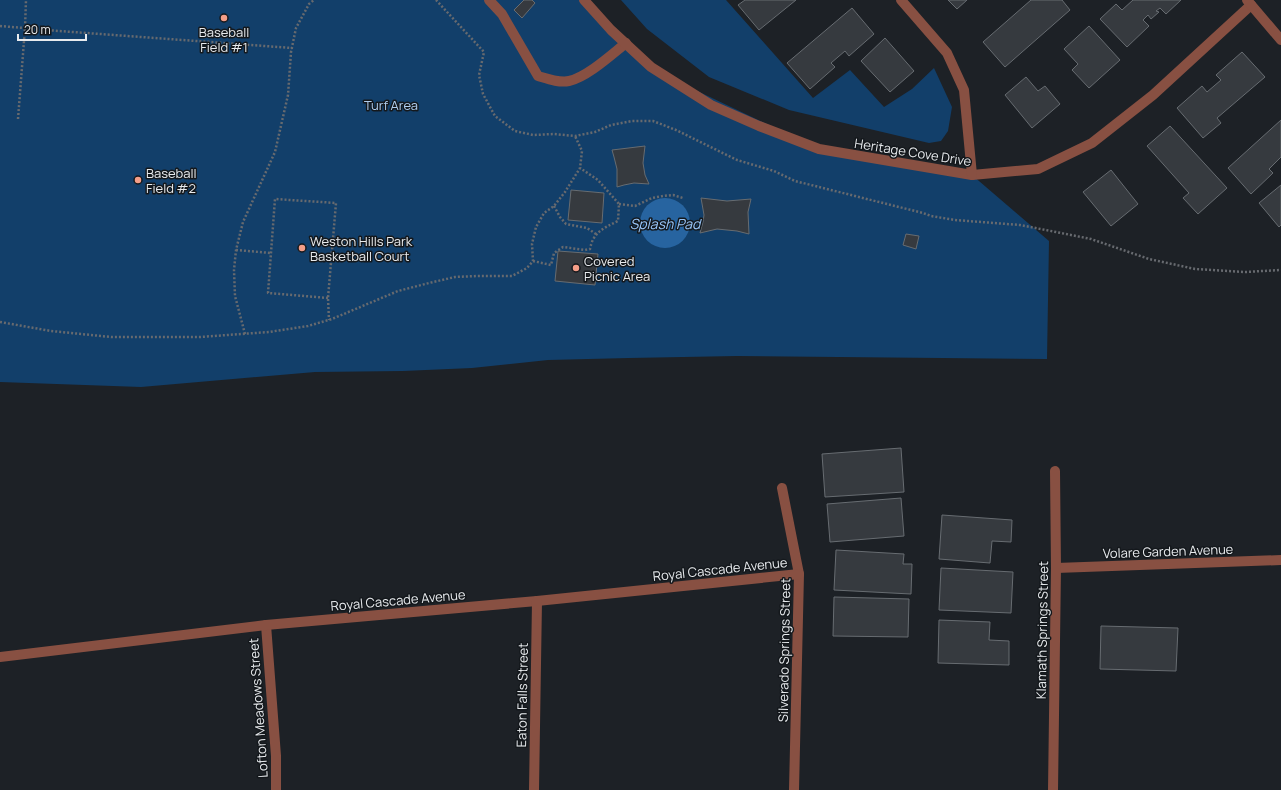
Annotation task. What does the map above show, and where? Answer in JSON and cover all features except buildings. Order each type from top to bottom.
[{"type":"street","points":[[489,0],[502,14],[538,76],[555,81],[568,82],[580,78],[626,43]]},
{"type":"street","name":"Heritage Cove Drive","points":[[584,0],[611,30],[651,67],[711,105],[758,126],[819,149],[972,175],[1038,169],[1092,143],[1153,95],[1249,2]]},
{"type":"street","points":[[901,0],[948,53],[964,90],[972,175]]},
{"type":"street","points":[[1249,2],[1281,40]]},
{"type":"street","name":"Klamath Springs Street","points":[[1053,790],[1056,568],[1055,471]]},
{"type":"street","name":"Silverado Springs Street","points":[[782,488],[798,574],[794,790]]},
{"type":"street","name":"Volare Garden Avenue","points":[[1056,568],[1281,560]]},
{"type":"street","name":"Royal Cascade Avenue","points":[[0,657],[266,625],[537,601],[798,574]]},
{"type":"street","name":"Eaton Falls Street","points":[[534,790],[537,601]]},
{"type":"street","name":"Lofton Meadows Street","points":[[266,625],[276,756],[276,790]]},
{"type":"path","points":[[18,119],[26,0]]},
{"type":"path","points":[[245,334],[235,296],[234,270],[236,250],[243,222],[275,152],[288,95],[292,48],[296,28],[309,4],[314,0]]},
{"type":"path","points":[[436,0],[484,52],[479,75],[483,94],[495,116],[515,131],[533,135],[554,134],[575,136],[595,132],[612,125],[632,121],[653,121],[676,130],[738,160],[774,171],[795,181],[931,216],[974,222],[1020,225],[1056,232],[1091,239],[1149,258],[1195,268],[1245,272],[1281,270]]},
{"type":"path","points":[[0,26],[292,48]]},
{"type":"path","points":[[0,322],[51,331],[111,337],[200,337],[269,332],[308,326],[329,320],[398,291],[428,283],[455,277],[512,276],[527,268],[533,261],[532,244],[536,227],[544,213],[554,206],[565,192],[580,168],[582,151],[575,136]]},
{"type":"path","points":[[580,168],[598,180],[619,204],[636,206],[652,198],[673,195],[683,198]]},
{"type":"path","points":[[328,298],[268,293],[275,199],[336,203],[328,298],[329,320]]},
{"type":"path","points":[[533,261],[551,265],[554,253],[563,247],[585,250],[590,249],[591,241],[596,234],[606,226],[618,221],[619,204]]},
{"type":"path","points":[[554,206],[566,224],[587,228],[596,234]]},
{"type":"path","points":[[236,250],[271,252]]},
{"type":"green space","name":"Turf Area","points":[[0,0],[590,0],[626,43],[670,78],[819,149],[972,175],[1049,241],[1047,359],[737,356],[629,358],[548,360],[472,368],[403,371],[315,372],[141,387],[0,382]]},
{"type":"green space","points":[[621,0],[726,0],[813,98],[850,70],[884,107],[912,89],[934,68],[952,107],[948,131],[941,141],[929,143],[789,110],[709,77],[647,29]]},
{"type":"water","name":"Splash Pad","points":[[660,198],[670,198],[683,205],[690,218],[690,228],[683,241],[670,248],[660,248],[651,244],[644,237],[640,228],[640,218],[644,209],[651,202]]},
{"type":"place","name":"Baseball Field #1","points":[[224,18]]},
{"type":"place","name":"Baseball Field #2","points":[[138,180]]},
{"type":"place","name":"Weston Hills Park Basketball Court","points":[[302,248]]},
{"type":"place","name":"Covered Picnic Area","points":[[576,268]]}]
